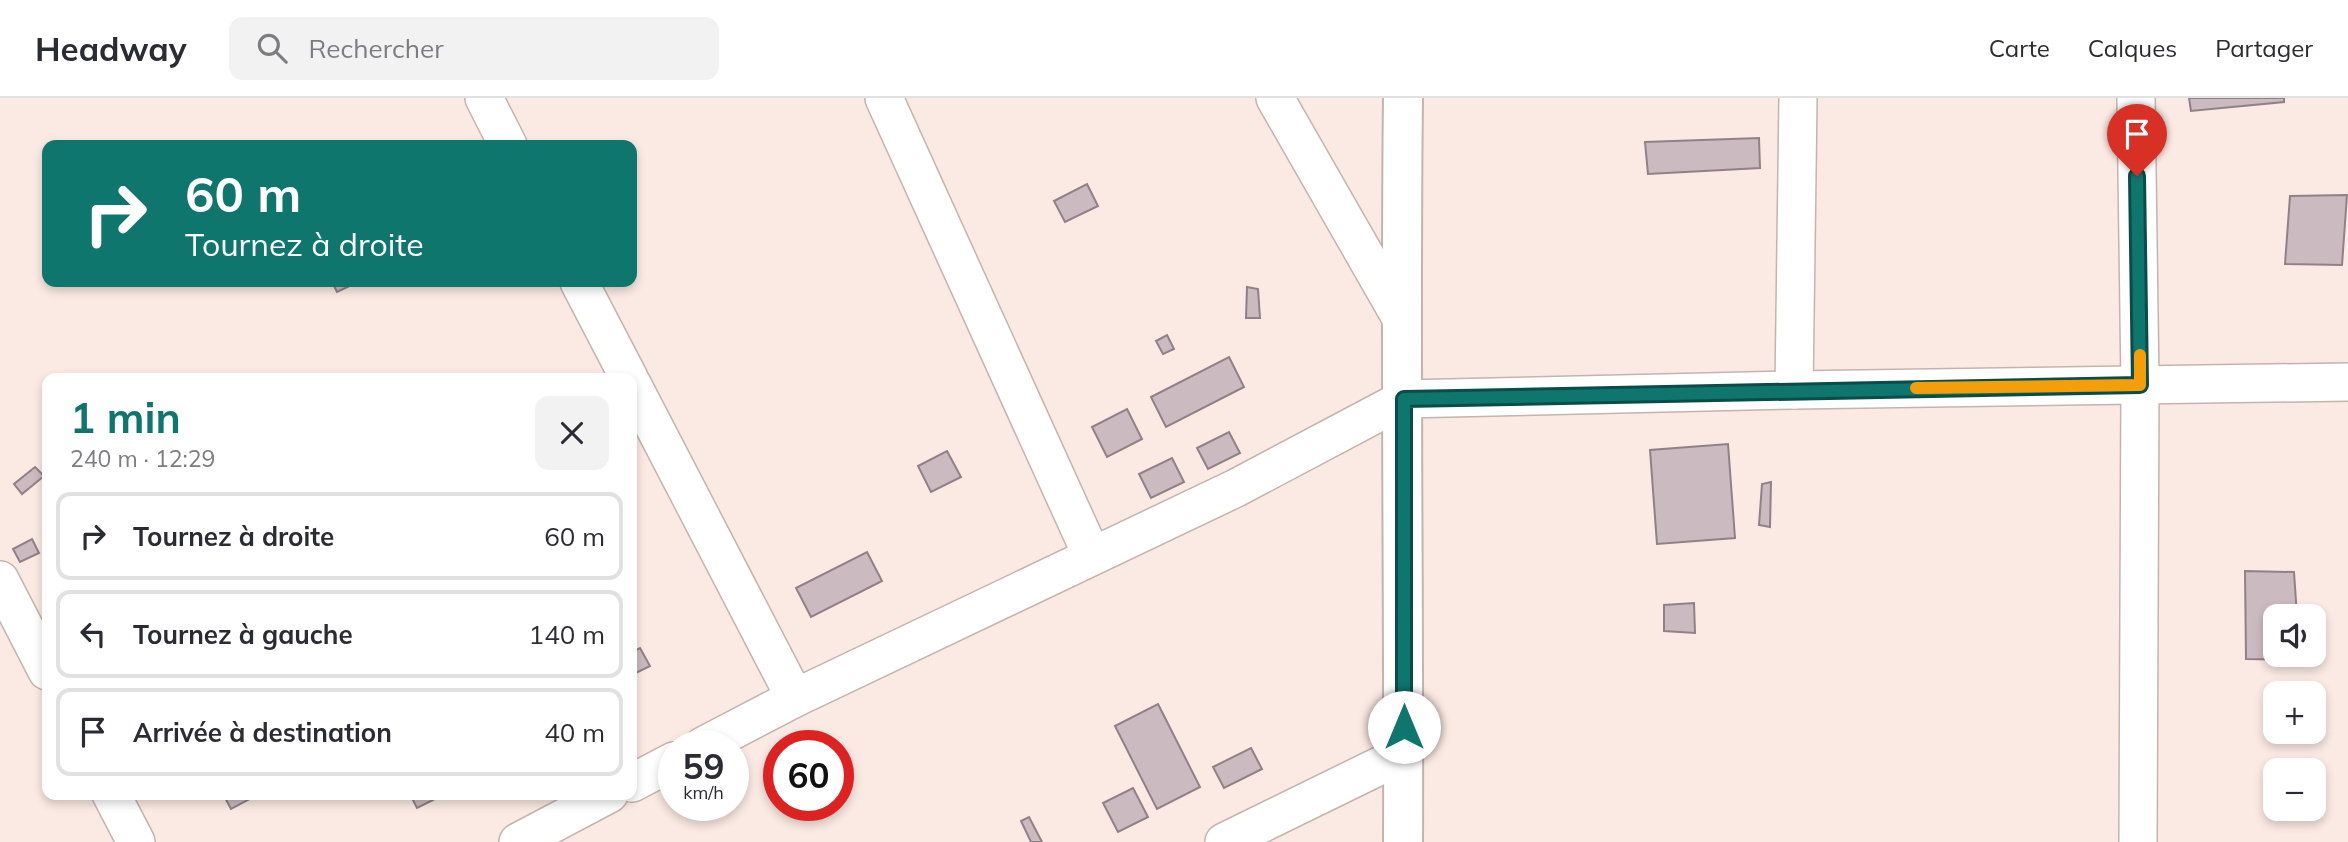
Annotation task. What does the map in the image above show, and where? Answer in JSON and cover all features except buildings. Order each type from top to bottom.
[{"type":"main road","points":[[1403,98],[1401,318],[1404,399],[1404,842]]},
{"type":"street","points":[[484,98],[505,140]]},
{"type":"street","points":[[884,98],[1092,556]]},
{"type":"street","points":[[1275,98],[1401,318]]},
{"type":"street","points":[[1794,390],[1798,98]]},
{"type":"street","points":[[2136,98],[2140,385],[2138,842]]},
{"type":"street","points":[[582,287],[626,373]]},
{"type":"street","points":[[734,730],[795,698],[1236,488],[1404,399],[2348,382]]},
{"type":"street","points":[[637,394],[795,698]]},
{"type":"street","points":[[0,580],[42,661]]},
{"type":"street","points":[[1224,842],[1404,754]]},
{"type":"street","points":[[637,780],[658,769]]},
{"type":"street","points":[[114,800],[136,842]]},
{"type":"street","points":[[518,842],[598,800]]},
{"type":"slow traffic","points":[[1916,388],[2140,385],[2140,355]]},
{"type":"route","points":[[1404,727],[1404,399],[2140,385],[2137,176]]}]
